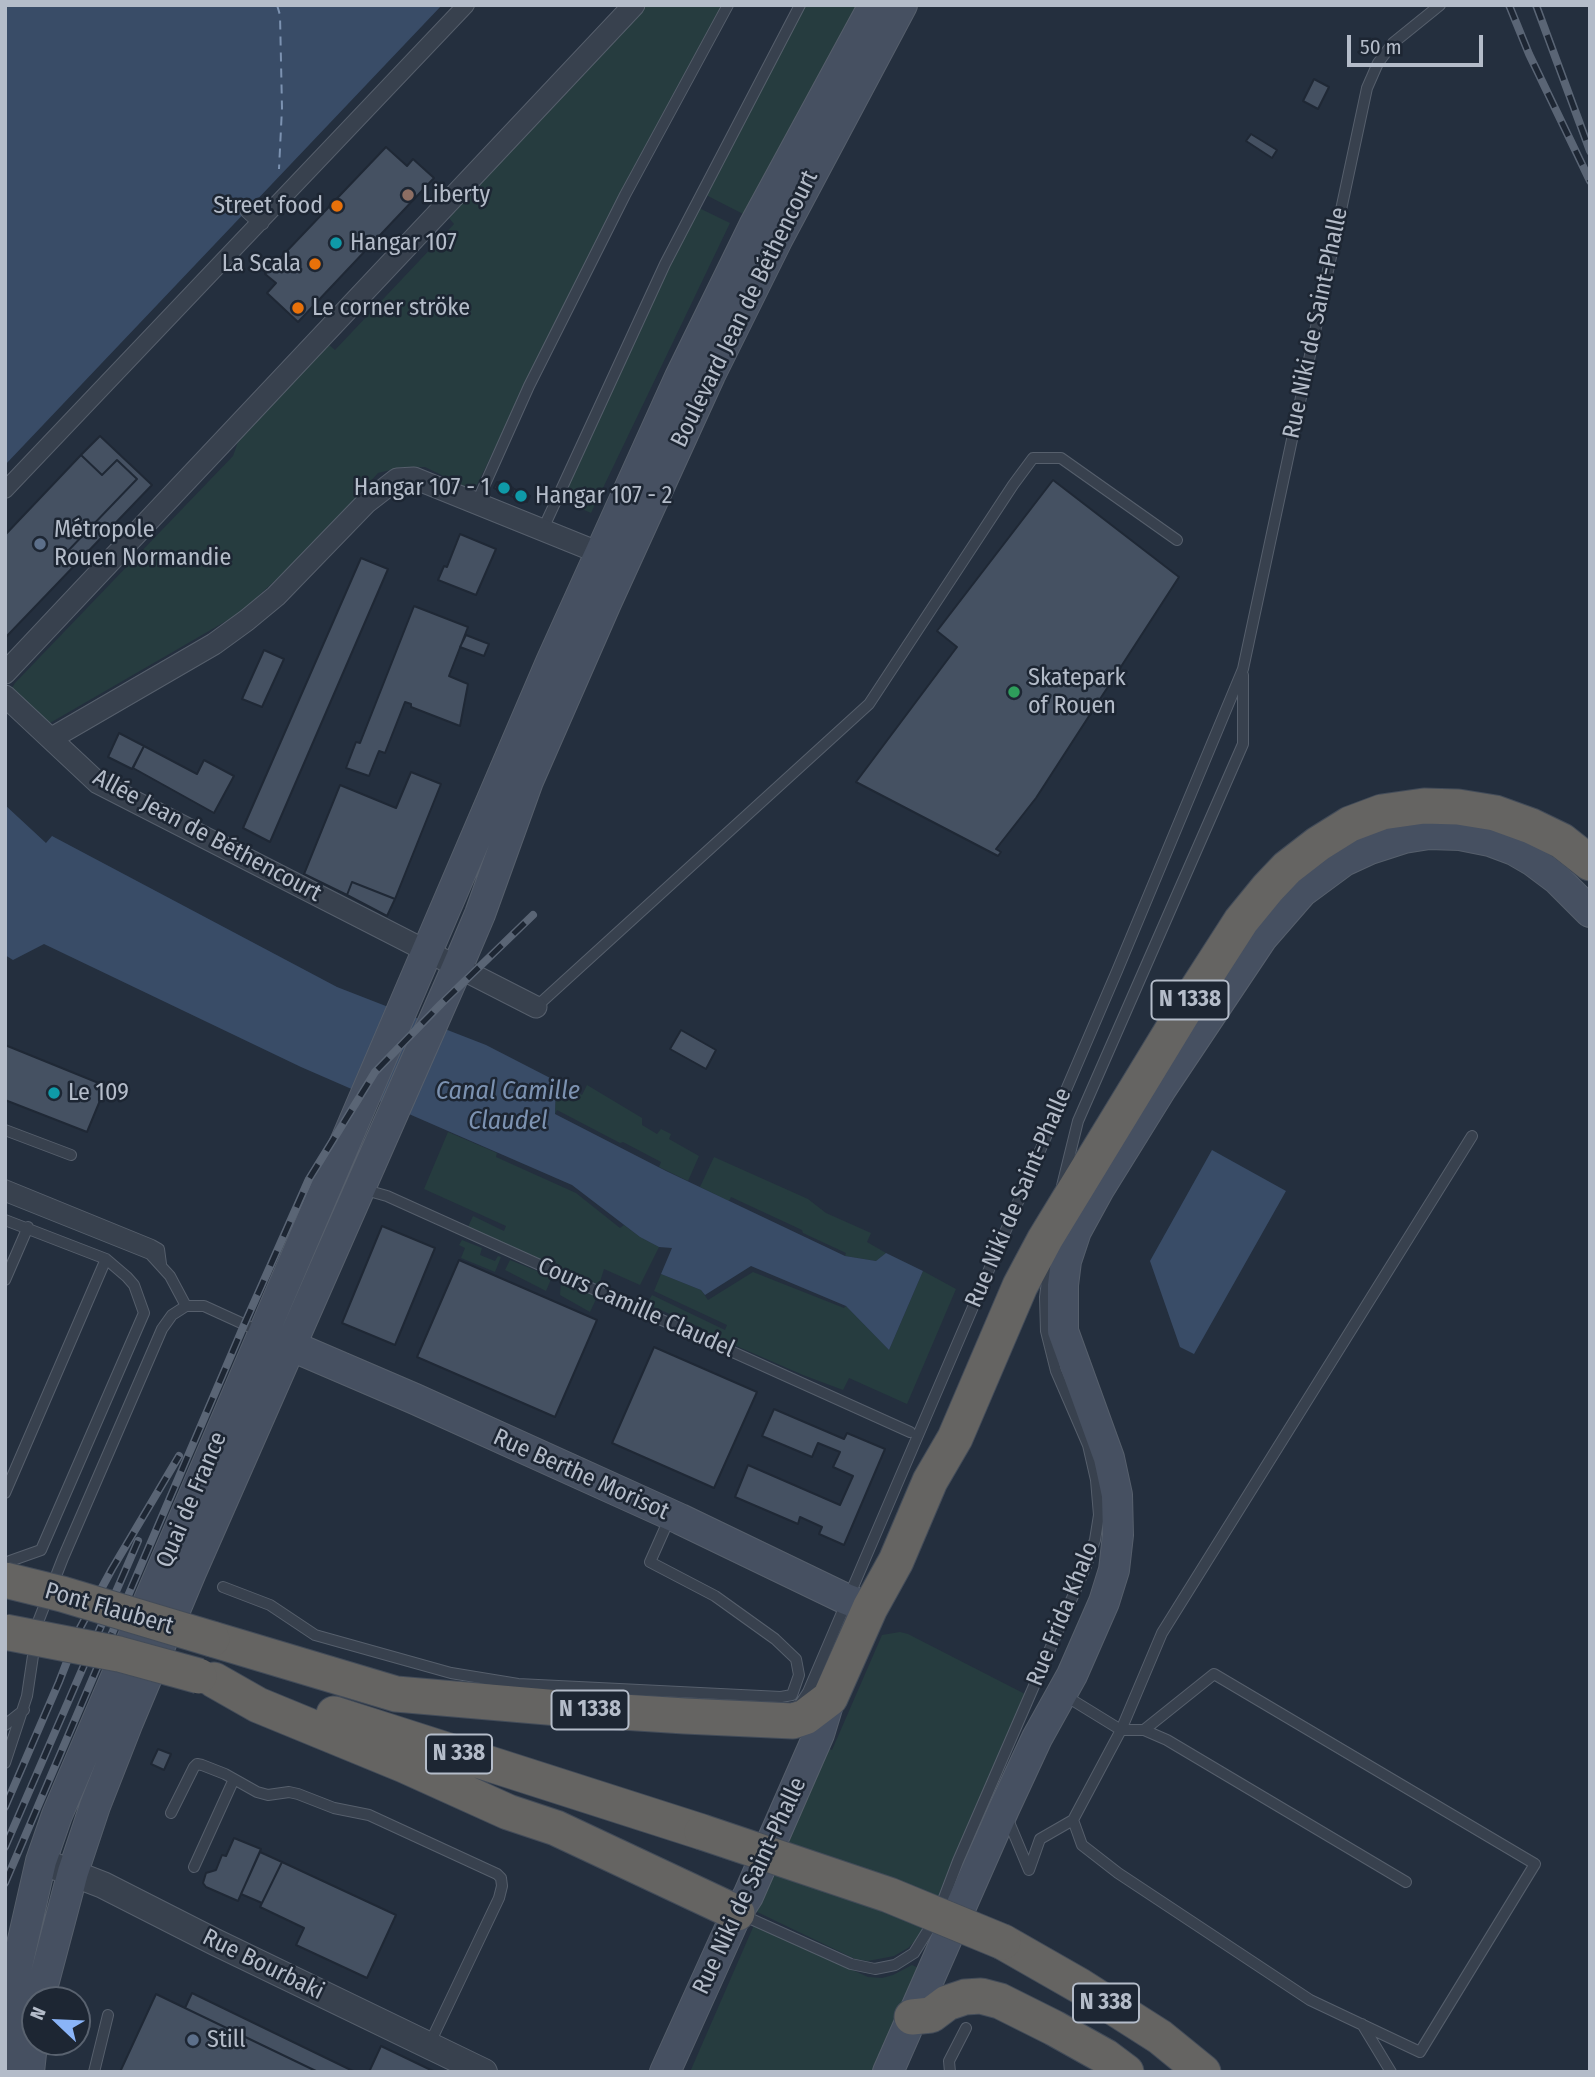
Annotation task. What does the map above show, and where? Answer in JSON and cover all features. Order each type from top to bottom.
[{"type":"highway","name":"N 1338","points":[[785,1721],[805,1717],[830,1698],[858,1603],[896,1561],[930,1481],[955,1438],[1020,1286],[1056,1219],[1241,921],[1287,868],[1350,824],[1382,812],[1424,806],[1458,807],[1495,813],[1562,841],[1590,863]]},
{"type":"highway","name":"Pont Flaubert","points":[[6,1568],[61,1594],[396,1694],[572,1709],[785,1721]]},
{"type":"highway","name":"Pont Flaubert","points":[[5,1632],[119,1654],[207,1678]]},
{"type":"highway","name":"N 338","points":[[207,1678],[276,1695],[889,1895],[1003,1942],[1080,1986],[1160,2037],[1203,2072]]},
{"type":"highway","points":[[207,1678],[258,1705],[404,1765],[508,1812],[556,1828],[737,1913]]},
{"type":"highway","points":[[912,2017],[931,2015],[947,2003],[965,1997],[981,1996],[1000,2001],[1064,2033],[1126,2072]]},
{"type":"main road","name":"Boulevard Jean de Béthencourt","points":[[457,968],[480,914],[680,377],[754,226],[874,5]]},
{"type":"main road","name":"Boulevard Jean de Béthencourt","points":[[426,953],[551,662],[612,558],[710,375],[778,238],[902,5]]},
{"type":"main road","name":"Rue Frida Khalo","points":[[888,2072],[1004,1809],[1104,1602],[1114,1570],[1118,1535],[1117,1495],[1109,1458],[1063,1331],[1066,1261],[1076,1231],[1099,1189],[1161,1089],[1262,938],[1302,892],[1344,861],[1382,845],[1429,834],[1460,835],[1490,841],[1533,861],[1557,879],[1590,912]]},
{"type":"main road","name":"Quai de France","points":[[5,2062],[17,1966],[41,1861],[57,1815],[426,953]]},
{"type":"main road","name":"Quai de France","points":[[43,1986],[73,1872],[95,1806],[138,1697],[457,968]]},
{"type":"main road","name":"Rue Berthe Morisot","points":[[263,1334],[415,1399],[858,1603]]},
{"type":"main road","name":"Rue Niki de Saint-Phalle","points":[[665,2072],[737,1913],[748,1896],[819,1734],[830,1698]]},
{"type":"street","points":[[5,490],[466,5]]},
{"type":"street","points":[[5,673],[634,5]]},
{"type":"street","points":[[248,210],[261,222]]},
{"type":"street","points":[[52,738],[214,644],[276,596],[366,503],[397,479],[414,478],[612,558]]},
{"type":"street","name":"Allée Jean de Béthencourt","points":[[5,696],[97,783],[536,1007]]},
{"type":"street","name":"Rue Bourbaki","points":[[41,1861],[73,1872],[484,2072]]},
{"type":"lane","points":[[477,502],[529,386],[625,195],[727,5]]},
{"type":"lane","points":[[543,528],[665,264],[800,5]]},
{"type":"lane","name":"Rue Niki de Saint-Phalle","points":[[785,1721],[808,1692],[858,1603],[1243,669],[1367,88],[1378,63],[1393,43],[1439,6]]},
{"type":"lane","points":[[536,1007],[869,704],[1033,458],[1061,458],[1177,540]]},
{"type":"lane","name":"Rue Niki de Saint-Phalle","points":[[1056,1219],[1078,1121],[1243,744],[1243,669]]},
{"type":"lane","points":[[5,1130],[71,1155]]},
{"type":"lane","points":[[1004,1809],[1029,1870],[1040,1839],[1073,1821],[1121,1730],[1162,1633],[1472,1136]]},
{"type":"lane","points":[[5,1185],[152,1245],[159,1249],[161,1264]]},
{"type":"lane","name":"Cours Camille Claudel","points":[[359,1189],[387,1196],[910,1433]]},
{"type":"lane","points":[[5,1196],[150,1254],[161,1264],[186,1306]]},
{"type":"lane","name":"Rue Frida Khalo","points":[[737,1913],[851,1964],[876,1969],[895,1965],[914,1953],[937,1916],[1095,1540],[1099,1515],[1096,1480],[1088,1446],[1056,1371],[1046,1331],[1045,1297],[1056,1219]]},
{"type":"lane","points":[[5,1220],[106,1259],[134,1285],[144,1313],[41,1550],[6,1568]]},
{"type":"lane","points":[[5,1280],[28,1227]]},
{"type":"lane","points":[[5,1493],[106,1259]]},
{"type":"lane","points":[[5,1763],[24,1710],[38,1622],[162,1329],[172,1315],[186,1306],[204,1306],[263,1334]]},
{"type":"lane","points":[[223,1587],[270,1605],[315,1635],[451,1673],[517,1684],[781,1697],[792,1695],[799,1675],[796,1659],[715,1596],[650,1562],[671,1515]]},
{"type":"lane","points":[[1073,1821],[1082,1844],[1118,1873],[1310,2000],[1420,2052],[1535,1864],[1214,1674],[1144,1730]]},
{"type":"lane","points":[[1062,1693],[1121,1730],[1144,1730],[1167,1740],[1406,1882]]},
{"type":"lane","points":[[5,1725],[24,1710]]},
{"type":"lane","points":[[171,1813],[197,1764],[234,1779],[257,1793],[268,1795],[289,1792],[334,1808],[369,1815],[497,1874],[501,1878],[502,1886],[499,1898],[429,2045]]},
{"type":"lane","points":[[194,1867],[234,1779]]},
{"type":"lane","points":[[94,2072],[108,2015]]},
{"type":"lane","points":[[1362,2024],[1386,2070]]},
{"type":"lane","points":[[950,2072],[949,2061],[966,2028]]},
{"type":"green space","points":[[643,5],[723,5],[570,294],[474,491],[425,467],[399,468],[378,473],[309,549],[240,613],[43,727],[9,693],[15,683],[233,456],[239,439],[327,343],[335,350],[454,224],[448,217],[624,32],[621,29]]},
{"type":"green space","points":[[805,5],[864,5],[747,216],[706,195]]},
{"type":"green space","points":[[699,208],[730,223],[591,513],[560,499],[662,278]]},
{"type":"green space","points":[[556,1081],[582,1095],[587,1085],[642,1118],[642,1125],[657,1134],[661,1129],[671,1134],[669,1139],[699,1156],[688,1181],[659,1167],[661,1162],[623,1142],[620,1143],[557,1110],[555,1114]]},
{"type":"green space","points":[[448,1132],[497,1153],[496,1157],[576,1193],[620,1228],[624,1225],[659,1247],[640,1285],[604,1269],[599,1285],[468,1227],[473,1216],[504,1231],[506,1226],[424,1189]]},
{"type":"green space","points":[[714,1157],[808,1199],[826,1213],[871,1233],[867,1242],[886,1253],[876,1261],[845,1256],[846,1253],[803,1233],[802,1230],[731,1197],[729,1201],[700,1187]]},
{"type":"green space","points":[[462,1240],[482,1248],[480,1255],[495,1261],[498,1256],[501,1257],[495,1272],[461,1258],[465,1248],[459,1245]]},
{"type":"green space","points":[[510,1260],[552,1277],[546,1291],[505,1270]]},
{"type":"green space","points":[[923,1271],[956,1289],[907,1404],[849,1378],[843,1390],[803,1375],[647,1304],[652,1295],[725,1330],[727,1325],[654,1291],[661,1274],[701,1290],[708,1300],[753,1272],[844,1308],[846,1306],[889,1350]]},
{"type":"green space","points":[[561,1281],[597,1297],[590,1312],[560,1295]]},
{"type":"green space","points":[[900,1632],[1025,1694],[925,1931],[908,1948],[894,1956],[868,1961],[855,1959],[751,1909],[823,1746],[832,1750],[882,1635]]},
{"type":"green space","points":[[754,1925],[868,1977],[882,1978],[893,1975],[912,1965],[923,1970],[879,2072],[690,2072]]},
{"type":"water","points":[[5,5],[442,5],[5,465]]},
{"type":"water","name":"Canal Camille Claudel","points":[[5,805],[46,843],[52,836],[337,987],[486,1045],[556,1081],[555,1114],[666,1171],[845,1256],[876,1261],[886,1253],[923,1271],[889,1350],[846,1306],[751,1266],[705,1295],[701,1290],[661,1274],[672,1248],[659,1247],[640,1237],[572,1185],[301,1067],[44,944],[13,960],[5,955]]},
{"type":"water","points":[[1212,1150],[1286,1191],[1194,1354],[1180,1347],[1150,1261]]},
{"type":"building","points":[[1314,79],[1329,87],[1318,109],[1303,101]]},
{"type":"building","points":[[1251,134],[1277,150],[1272,158],[1246,141]]},
{"type":"building","name":"Hangar 107","points":[[386,147],[407,166],[413,159],[434,178],[298,322],[267,293],[276,283],[265,274]]},
{"type":"building","points":[[100,436],[152,485],[76,564],[65,554],[137,479],[117,460],[102,475],[81,455]]},
{"type":"building","name":"Métropole Rouen Normandie","points":[[81,455],[102,475],[117,460],[137,479],[65,554],[76,564],[5,638],[5,535]]},
{"type":"building","name":"Skatepark of Rouen","points":[[1053,480],[1179,577],[1036,798],[996,849],[1001,852],[998,856],[856,782],[957,647],[937,631]]},
{"type":"building","name":"Hangar 107 - 1","points":[[497,482],[513,488],[510,495],[494,488]]},
{"type":"building","name":"Hangar 107 - 2","points":[[514,489],[530,496],[527,502],[511,496]]},
{"type":"building","points":[[460,534],[496,549],[476,595],[438,580],[444,566],[447,567]]},
{"type":"building","points":[[361,558],[388,569],[270,842],[243,828]]},
{"type":"building","points":[[414,606],[468,627],[449,676],[468,684],[460,726],[411,707],[411,704],[405,702],[385,753],[379,751],[369,776],[346,768],[356,742],[360,743]]},
{"type":"building","points":[[466,635],[489,644],[484,656],[460,647]]},
{"type":"building","points":[[264,650],[284,659],[262,707],[242,699]]},
{"type":"building","points":[[119,733],[144,746],[132,769],[108,757]]},
{"type":"building","points":[[144,746],[197,774],[204,760],[234,776],[214,813],[133,768]]},
{"type":"building","points":[[411,772],[441,784],[395,899],[352,882],[347,895],[304,874],[340,785],[396,808]]},
{"type":"building","points":[[352,882],[395,899],[387,916],[347,895]]},
{"type":"building","points":[[681,1030],[716,1050],[706,1069],[670,1049]]},
{"type":"building","name":"Le 109","points":[[5,1045],[106,1086],[87,1132],[5,1100]]},
{"type":"building","points":[[382,1226],[435,1248],[395,1345],[342,1323]]},
{"type":"building","points":[[459,1260],[597,1320],[555,1417],[417,1357]]},
{"type":"building","points":[[654,1347],[757,1392],[714,1488],[612,1443]]},
{"type":"building","points":[[774,1409],[844,1439],[847,1433],[885,1449],[844,1545],[819,1534],[822,1527],[800,1517],[798,1524],[735,1497],[748,1465],[840,1505],[853,1476],[833,1467],[840,1452],[818,1443],[812,1457],[762,1436]]},
{"type":"building","points":[[158,1749],[171,1754],[164,1770],[151,1764]]},
{"type":"building","points":[[234,1838],[261,1849],[238,1901],[206,1887],[203,1883],[206,1873],[216,1870],[222,1855],[226,1856]]},
{"type":"building","points":[[260,1852],[282,1862],[262,1903],[241,1894]]},
{"type":"building","points":[[282,1862],[396,1915],[367,1978],[296,1945],[304,1928],[260,1907]]},
{"type":"building","points":[[192,1993],[355,2072],[318,2072],[185,2008]]},
{"type":"building","name":"Still","points":[[156,1994],[185,2008],[318,2072],[120,2072]]},
{"type":"building","points":[[381,2046],[435,2072],[369,2072]]},
{"type":"ferry route","points":[[277,5],[280,15],[282,108],[279,169]]},
{"type":"railway","points":[[1509,5],[1529,54],[1590,181]]},
{"type":"railway","points":[[1536,5],[1590,151]]},
{"type":"railway","points":[[5,1883],[309,1179],[375,1072],[533,915]]},
{"type":"railway","points":[[5,1807],[80,1628],[179,1456]]},
{"type":"railway","points":[[5,1847],[138,1541]]},
{"type":"place","name":"Liberty","points":[[408,195]]},
{"type":"place","name":"Street food","points":[[337,206]]},
{"type":"place","name":"Hangar 107","points":[[336,243]]},
{"type":"place","name":"La Scala","points":[[315,264]]},
{"type":"place","name":"Le corner ströke","points":[[298,308]]},
{"type":"place","name":"Hangar 107 - 1","points":[[504,488]]},
{"type":"place","name":"Hangar 107 - 2","points":[[521,496]]},
{"type":"place","name":"Métropole Rouen Normandie","points":[[40,544]]},
{"type":"place","name":"Skatepark of Rouen","points":[[1014,692]]},
{"type":"place","name":"Le 109","points":[[54,1093]]},
{"type":"place","name":"Still","points":[[193,2040]]}]
